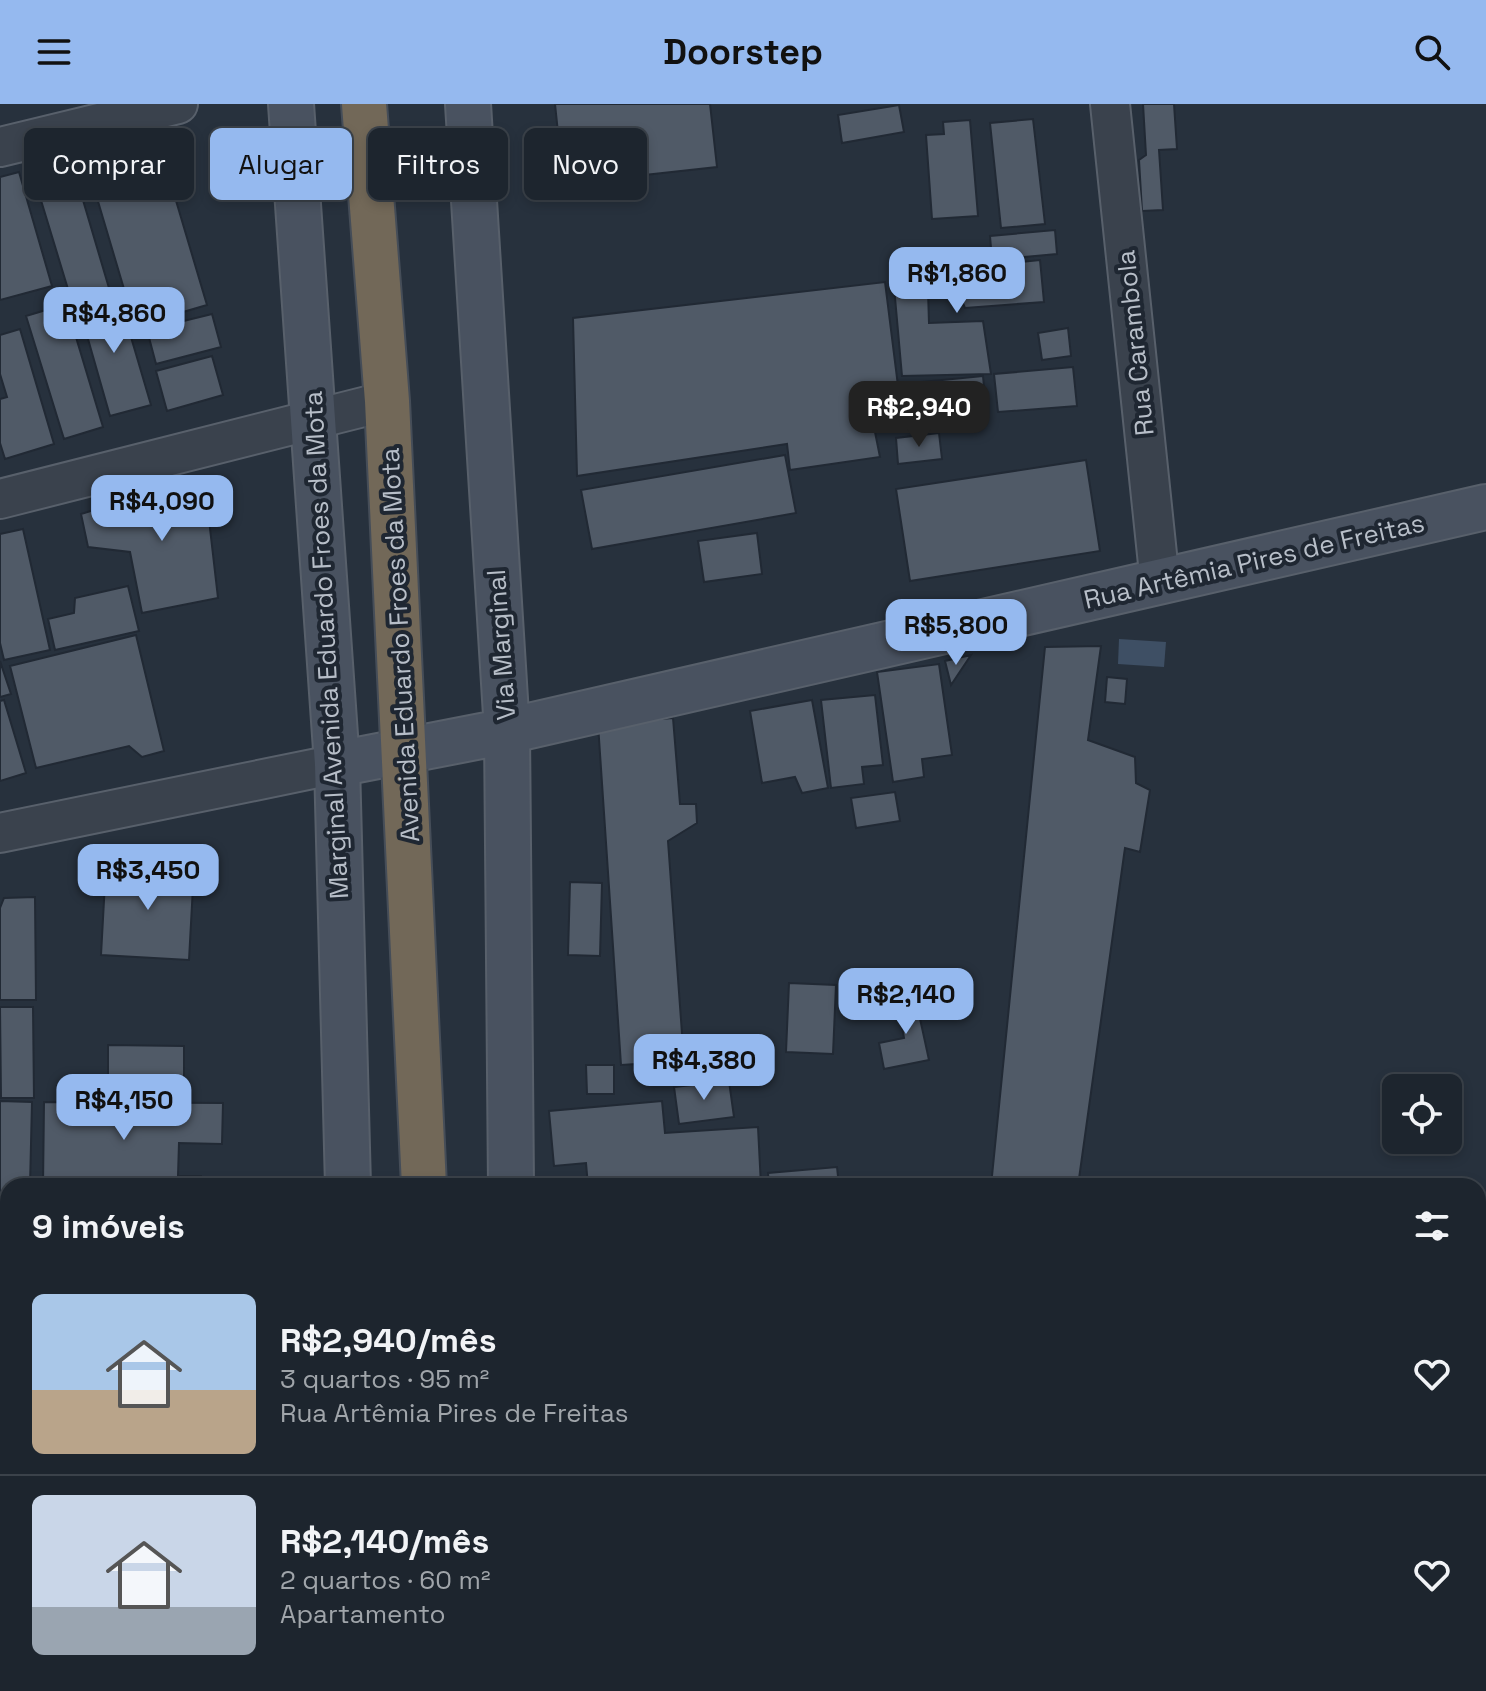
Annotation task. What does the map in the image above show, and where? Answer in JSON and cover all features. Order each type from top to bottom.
[{"type":"highway","name":"Avenida Eduardo Froes da Mota","points":[[364,104],[387,401],[406,749],[424,1178]]},
{"type":"street","points":[[0,147],[178,104]]},
{"type":"street","name":"Marginal Avenida Eduardo Froes da Mota","points":[[291,104],[337,764],[348,1178]]},
{"type":"street","name":"Via Marginal","points":[[468,104],[507,731],[511,1178]]},
{"type":"street","name":"Rua Carambola","points":[[1110,104],[1160,583]]},
{"type":"street","points":[[0,499],[387,401]]},
{"type":"street","name":"Rua Artêmia Pires de Freitas","points":[[337,764],[507,731],[1486,507]]},
{"type":"street","points":[[0,833],[337,764]]},
{"type":"water","points":[[1119,639],[1166,642],[1164,667],[1118,664]]},
{"type":"building","points":[[555,104],[710,104],[717,167],[647,175],[647,128],[558,128]]},
{"type":"building","points":[[1143,104],[1174,104],[1177,149],[1159,150],[1163,210],[1142,211],[1139,160],[1146,155]]},
{"type":"building","points":[[899,105],[904,132],[842,143],[838,115]]},
{"type":"building","points":[[1033,119],[1045,224],[1001,228],[990,123]]},
{"type":"building","points":[[970,120],[978,216],[932,219],[926,135],[944,134],[943,122]]},
{"type":"building","points":[[19,172],[24,200],[27,200],[52,286],[0,300],[0,177]]},
{"type":"building","points":[[41,200],[83,200],[109,288],[71,299]]},
{"type":"building","points":[[98,200],[176,200],[207,305],[135,326]]},
{"type":"building","points":[[1055,230],[1057,254],[992,260],[990,236]]},
{"type":"building","points":[[1040,260],[1044,302],[965,308],[957,288],[928,290],[929,323],[983,321],[991,374],[902,376],[893,275]]},
{"type":"building","points":[[885,282],[903,426],[875,432],[880,457],[790,470],[787,444],[577,476],[573,318]]},
{"type":"building","points":[[118,293],[151,405],[110,416],[78,304]]},
{"type":"building","points":[[66,304],[103,427],[64,439],[26,316]]},
{"type":"building","points":[[212,314],[221,347],[156,364],[147,330]]},
{"type":"building","points":[[1068,328],[1071,356],[1042,360],[1038,333]]},
{"type":"building","points":[[20,329],[54,444],[5,459],[0,443],[0,399],[7,397],[0,374],[0,335]]},
{"type":"building","points":[[212,356],[223,395],[167,411],[156,371]]},
{"type":"building","points":[[1073,367],[1077,406],[998,412],[994,374]]},
{"type":"building","points":[[983,376],[987,419],[917,426],[912,383]]},
{"type":"building","points":[[939,433],[942,459],[898,464],[896,438]]},
{"type":"building","points":[[785,455],[796,513],[592,549],[581,490]]},
{"type":"building","points":[[1086,460],[1100,551],[910,581],[896,489]]},
{"type":"building","points":[[204,476],[218,598],[142,613],[130,552],[88,547],[81,514]]},
{"type":"building","points":[[23,529],[50,650],[4,660],[0,643],[0,534]]},
{"type":"building","points":[[757,533],[762,574],[704,582],[698,541]]},
{"type":"building","points":[[128,586],[139,631],[55,650],[48,619],[74,613],[75,598]]},
{"type":"building","points":[[136,635],[164,751],[142,757],[129,746],[36,768],[10,666]]},
{"type":"building","points":[[1101,646],[1088,740],[1135,757],[1136,783],[1150,790],[1140,852],[1125,848],[1079,1178],[992,1178],[1045,647]]},
{"type":"building","points":[[971,655],[951,685],[945,661]]},
{"type":"building","points":[[0,661],[11,694],[0,697]]},
{"type":"building","points":[[939,664],[952,755],[922,759],[924,777],[893,782],[877,672]]},
{"type":"building","points":[[1107,677],[1127,679],[1125,704],[1105,702]]},
{"type":"building","points":[[875,695],[883,765],[862,767],[864,784],[831,788],[821,700]]},
{"type":"building","points":[[4,700],[26,773],[0,781],[0,701]]},
{"type":"building","points":[[812,700],[828,788],[802,793],[795,777],[762,783],[750,711]]},
{"type":"building","points":[[673,718],[680,804],[696,804],[697,823],[668,841],[684,1061],[621,1065],[598,724]]},
{"type":"building","points":[[895,792],[900,821],[856,828],[851,798]]},
{"type":"building","points":[[106,864],[194,868],[189,960],[101,955]]},
{"type":"building","points":[[570,882],[602,883],[600,956],[568,955]]},
{"type":"building","points":[[35,897],[36,1000],[0,1000],[0,908],[4,898]]},
{"type":"building","points":[[789,983],[836,985],[833,1054],[786,1052]]},
{"type":"building","points":[[914,991],[929,1060],[884,1069],[879,1043],[904,1038],[896,995]]},
{"type":"building","points":[[0,1007],[33,1007],[34,1098],[1,1098]]},
{"type":"building","points":[[108,1045],[184,1046],[184,1090],[108,1090]]},
{"type":"building","points":[[586,1065],[614,1065],[614,1094],[587,1094]]},
{"type":"building","points":[[729,1081],[734,1117],[679,1124],[674,1087]]},
{"type":"building","points":[[0,1101],[32,1102],[30,1178],[0,1178]]},
{"type":"building","points":[[662,1101],[665,1133],[758,1127],[761,1178],[587,1178],[586,1163],[554,1166],[549,1111]]},
{"type":"building","points":[[44,1102],[223,1103],[222,1144],[179,1143],[178,1176],[201,1178],[43,1178]]},
{"type":"building","points":[[837,1167],[838,1178],[768,1178],[768,1173]]}]
